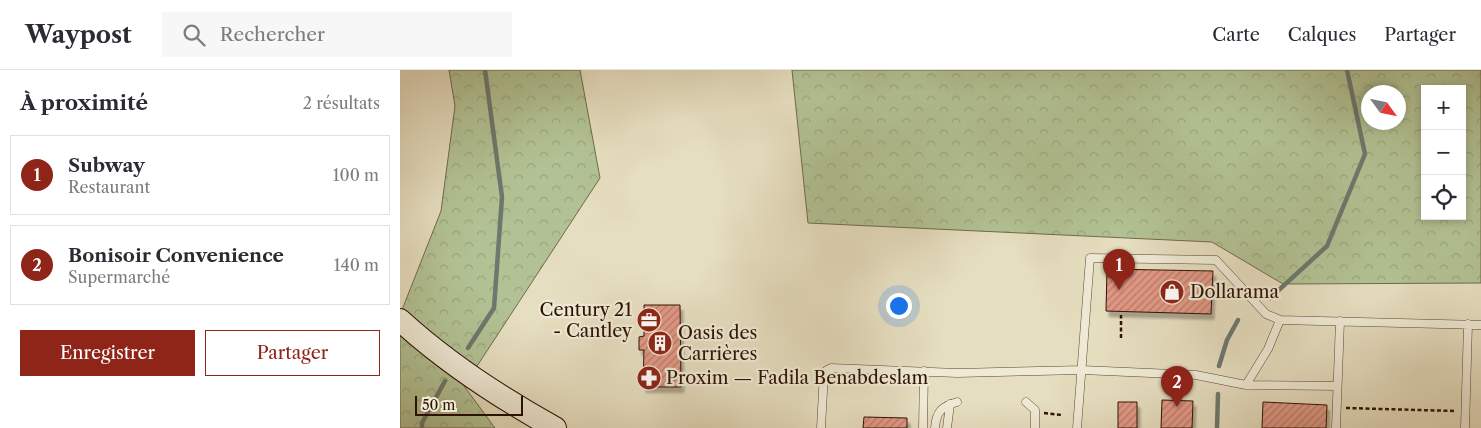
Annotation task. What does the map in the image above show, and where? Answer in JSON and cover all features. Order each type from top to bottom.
[{"type":"main road","points":[[400,320],[445,358],[483,386],[554,428]]},
{"type":"lane","points":[[1078,428],[1090,258],[1216,260],[1266,314],[1280,320],[1481,325]]},
{"type":"lane","points":[[1246,385],[1268,350],[1280,320]]},
{"type":"lane","points":[[1336,428],[1340,321]]},
{"type":"lane","points":[[1465,428],[1468,324]]},
{"type":"lane","points":[[821,428],[824,373],[832,368],[957,373],[1082,370],[1196,375],[1246,385],[1337,386]]},
{"type":"lane","points":[[923,428],[924,371]]},
{"type":"lane","points":[[1026,402],[1035,410],[1035,428]]},
{"type":"lane","points":[[935,428],[938,412],[953,403],[947,428]]},
{"type":"path","points":[[1121,315],[1121,338]]},
{"type":"path","points":[[1336,408],[1455,411]]},
{"type":"path","points":[[1054,413],[1062,416]]},
{"type":"green space","points":[[449,70],[580,70],[600,178],[464,386],[495,428],[400,428],[400,315],[441,211],[455,106]]},
{"type":"green space","points":[[792,70],[1481,70],[1481,283],[1283,284],[1212,242],[808,223]]},
{"type":"building","name":"Dollarama","points":[[1107,269],[1213,271],[1211,314],[1106,311]]},
{"type":"building","name":"Oasis des Carrières","points":[[644,305],[680,305],[681,387],[643,387],[644,350],[639,350],[639,337],[644,336]]},
{"type":"building","points":[[1162,400],[1193,401],[1192,428],[1161,428]]},
{"type":"building","points":[[1118,402],[1137,402],[1137,428],[1118,428]]},
{"type":"building","points":[[1263,402],[1327,405],[1326,428],[1262,428]]},
{"type":"building","points":[[864,417],[907,418],[907,428],[863,428]]},
{"type":"waterway","points":[[468,348],[494,308],[502,197],[485,70]]},
{"type":"waterway","points":[[1270,298],[1327,246],[1365,154],[1347,70]]},
{"type":"waterway","points":[[1219,366],[1227,340],[1238,320]]},
{"type":"waterway","points":[[422,428],[422,423],[445,381]]},
{"type":"waterway","points":[[1217,428],[1218,394]]},
{"type":"place","name":"Subway","points":[[1119,290]]},
{"type":"place","name":"Dollarama","points":[[1172,292]]},
{"type":"place","name":"Century 21 - Cantley","points":[[649,320]]},
{"type":"place","name":"Oasis des Carrières","points":[[660,343]]},
{"type":"place","name":"Proxim — Fadila Benabdeslam","points":[[649,378]]},
{"type":"place","name":"Bonisoir Convenience","points":[[1177,407]]}]
